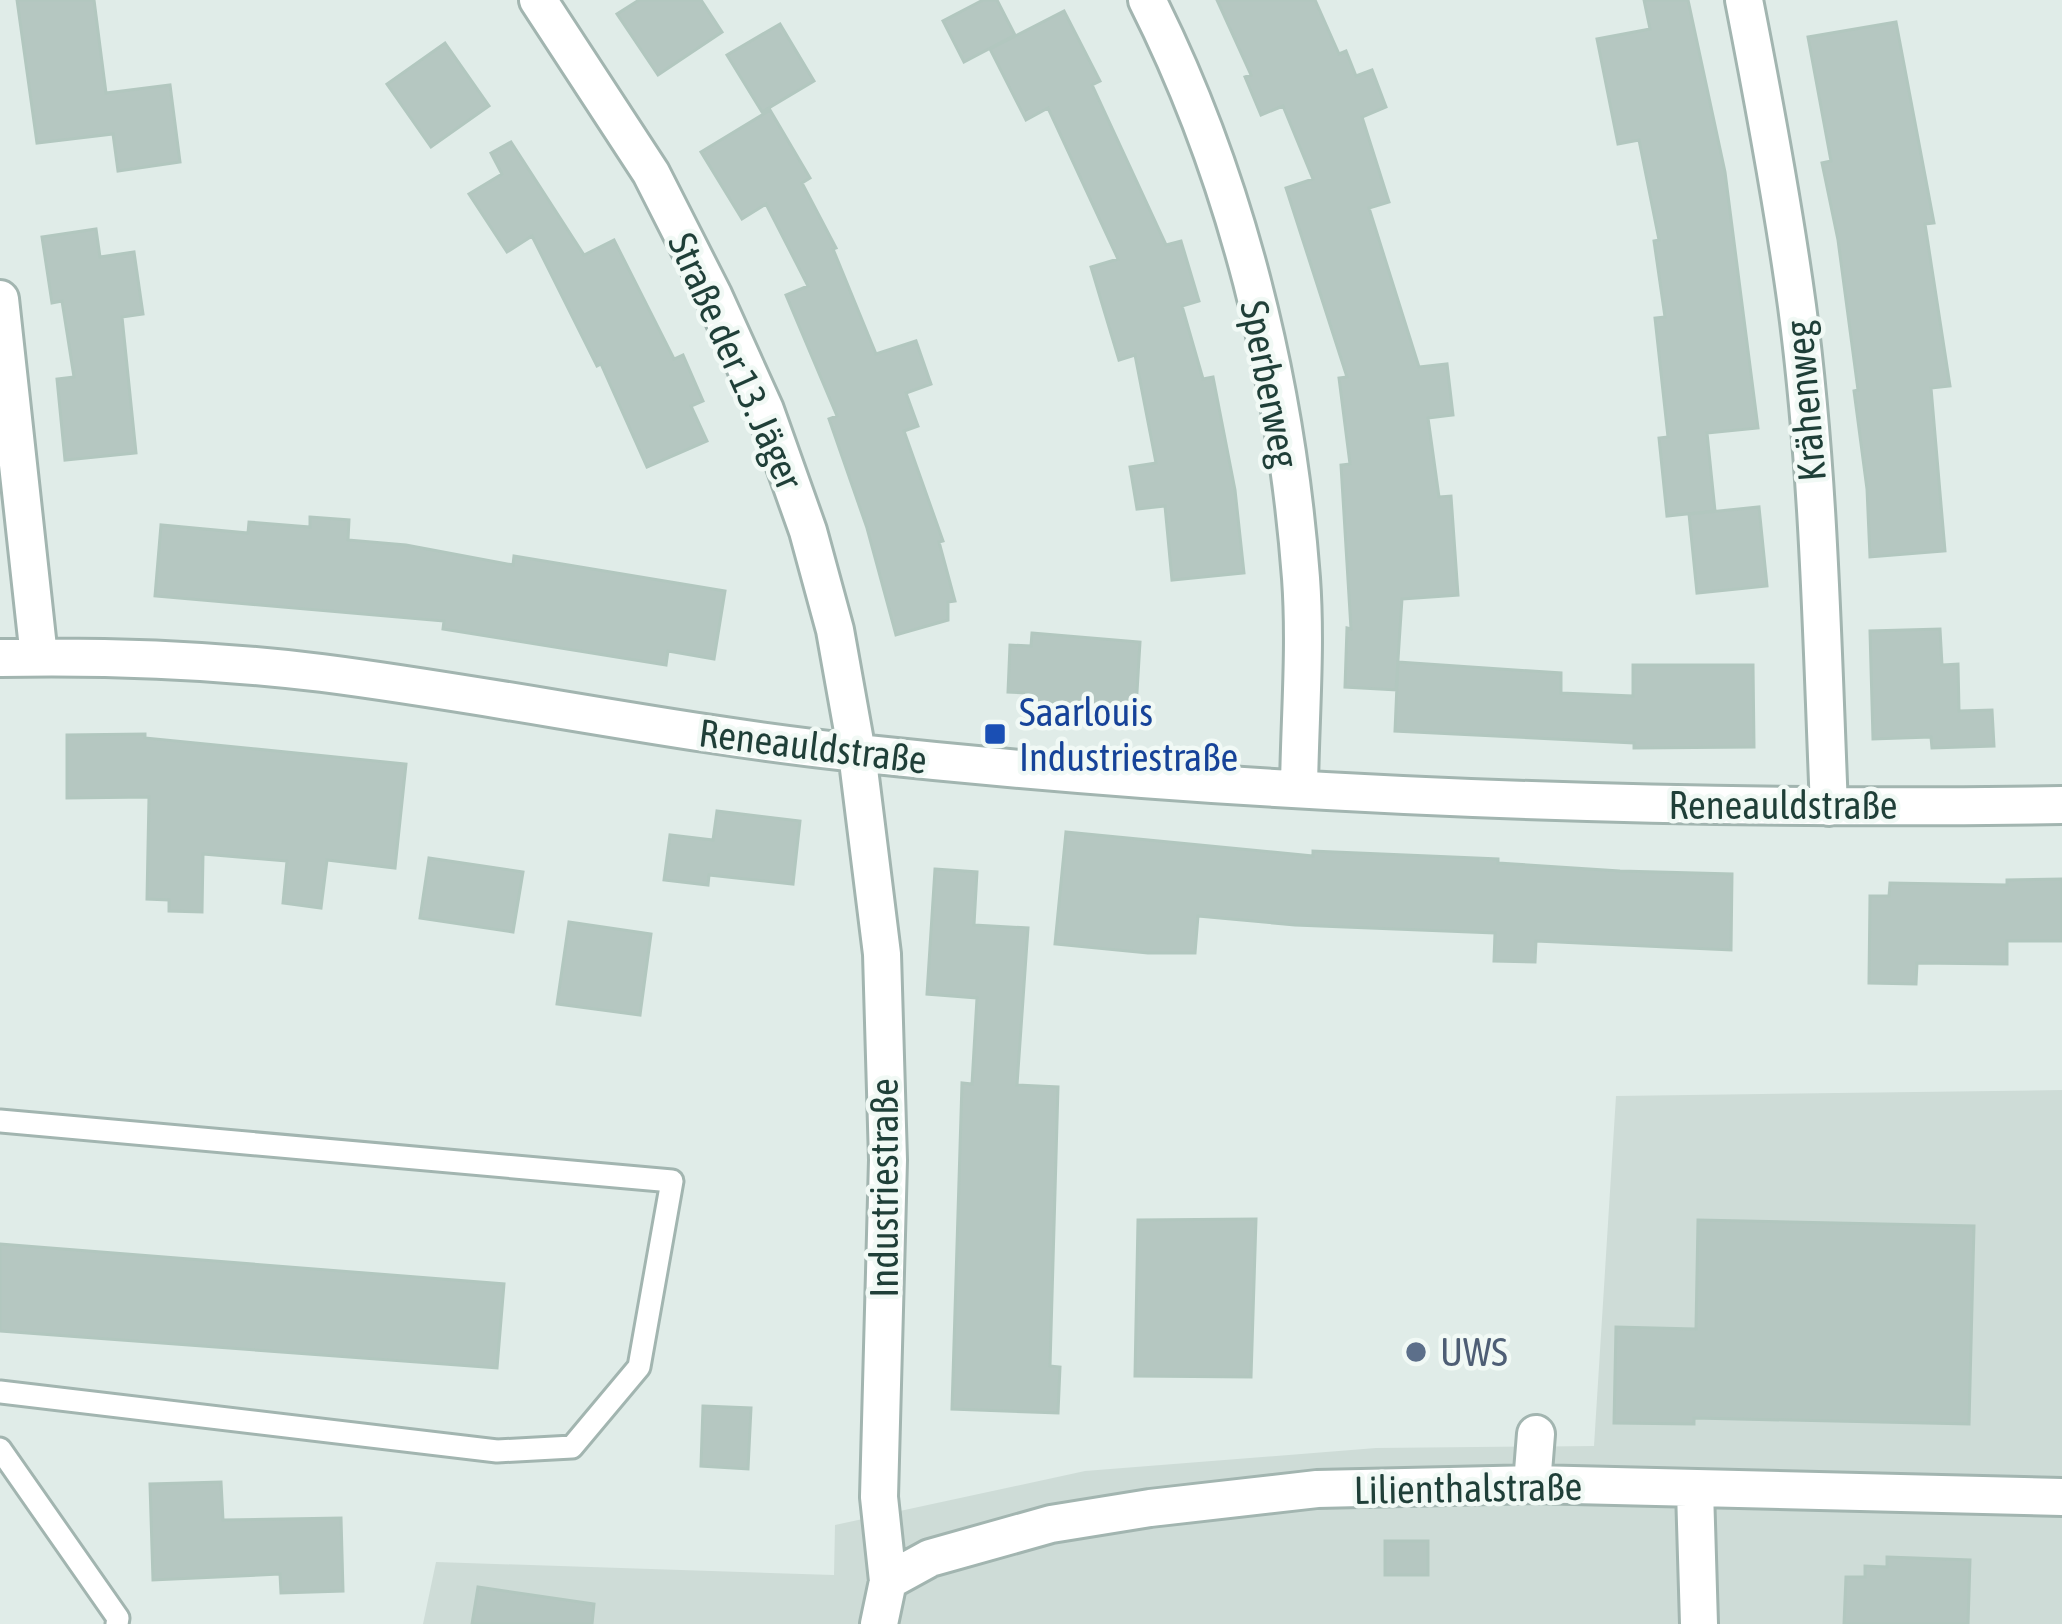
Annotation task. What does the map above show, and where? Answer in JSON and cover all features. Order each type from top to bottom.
[{"type":"street","name":"Straße der 13. Jäger","points":[[538,0],[651,173],[765,410],[808,531],[835,630],[856,753]]},
{"type":"street","name":"Sperberweg","points":[[1147,0],[1181,68],[1215,154],[1267,350],[1288,460],[1301,581],[1298,787]]},
{"type":"street","name":"Krähenweg","points":[[1744,0],[1797,309],[1817,524],[1829,807]]},
{"type":"street","points":[[0,299],[39,657]]},
{"type":"street","name":"Reneauldstraße","points":[[0,658],[181,661],[316,672],[856,753],[1298,787],[1624,804],[2062,805]]},
{"type":"street","name":"Industriestraße","points":[[856,753],[882,954],[888,1160],[879,1497],[887,1582],[879,1624]]},
{"type":"street","points":[[1532,1484],[1536,1434]]},
{"type":"street","name":"Lilienthalstraße","points":[[887,1582],[930,1558],[1051,1525],[1150,1508],[1317,1490],[1532,1484],[2062,1497]]},
{"type":"street","points":[[1695,1490],[1699,1624]]},
{"type":"lane","points":[[0,1120],[672,1180],[639,1367],[572,1447],[497,1451],[0,1392]]},
{"type":"lane","points":[[0,1449],[118,1618],[117,1624]]},
{"type":"shaded area","points":[[2062,1090],[2062,1624],[423,1624],[436,1562],[834,1575],[835,1525],[1085,1471],[1376,1448],[1594,1446],[1616,1096]]},
{"type":"building","points":[[17,0],[94,0],[106,93],[170,85],[180,162],[118,171],[113,134],[37,143]]},
{"type":"building","points":[[639,0],[701,0],[722,32],[658,75],[617,14]]},
{"type":"building","points":[[983,0],[997,0],[1015,35],[964,62],[943,21]]},
{"type":"building","points":[[1217,0],[1315,0],[1339,54],[1346,51],[1356,76],[1372,70],[1386,107],[1362,117],[1389,202],[1369,208],[1419,367],[1447,364],[1453,415],[1428,418],[1439,497],[1451,496],[1458,595],[1402,599],[1396,690],[1345,687],[1347,628],[1351,629],[1341,465],[1350,464],[1339,378],[1347,377],[1286,188],[1313,179],[1283,106],[1261,115],[1245,77],[1251,75]]},
{"type":"building","points":[[1644,0],[1688,0],[1725,172],[1758,428],[1707,433],[1715,511],[1667,516],[1659,438],[1668,437],[1655,318],[1665,317],[1654,241],[1659,240],[1639,140],[1618,144],[1597,39],[1650,29]]},
{"type":"building","points":[[1064,11],[1100,81],[1092,85],[1166,245],[1181,241],[1199,301],[1182,306],[1203,379],[1213,377],[1235,490],[1244,573],[1172,580],[1165,506],[1137,509],[1130,467],[1156,463],[1135,355],[1119,360],[1091,267],[1118,259],[1048,108],[1026,120],[990,49]]},
{"type":"building","points":[[1896,22],[1934,223],[1925,224],[1950,386],[1931,388],[1945,551],[1870,557],[1854,391],[1858,390],[1838,240],[1822,163],[1831,161],[1808,37]]},
{"type":"building","points":[[780,24],[814,81],[762,112],[727,55]]},
{"type":"building","points":[[445,43],[489,106],[431,147],[387,84]]},
{"type":"building","points":[[770,110],[810,178],[802,183],[836,248],[876,354],[916,341],[931,384],[906,393],[918,426],[904,431],[943,541],[939,542],[955,601],[948,602],[948,620],[896,635],[867,528],[829,419],[837,416],[786,295],[808,286],[766,204],[742,219],[701,152]]},
{"type":"building","points":[[511,142],[584,255],[614,240],[674,359],[683,355],[703,401],[691,406],[707,441],[647,467],[601,364],[597,366],[532,236],[507,252],[469,194],[502,174],[491,153]]},
{"type":"building","points":[[96,229],[100,257],[134,252],[143,314],[122,317],[136,453],[65,460],[57,379],[74,377],[62,301],[52,303],[42,237]]},
{"type":"building","points":[[1759,507],[1767,586],[1697,593],[1689,514]]},
{"type":"building","points":[[310,517],[349,520],[348,540],[406,545],[513,565],[514,556],[725,591],[714,659],[668,651],[666,665],[443,629],[444,621],[155,596],[161,525],[248,533],[249,522],[310,527]]},
{"type":"building","points":[[1940,629],[1942,665],[1958,664],[1959,711],[1992,710],[1994,746],[1932,748],[1931,737],[1873,739],[1870,631]]},
{"type":"building","points":[[1032,633],[1140,642],[1136,709],[1027,701],[1028,693],[1008,692],[1010,645],[1031,646]]},
{"type":"building","points":[[1398,662],[1561,673],[1561,693],[1633,696],[1633,665],[1753,665],[1754,747],[1634,748],[1634,743],[1395,731]]},
{"type":"building","points":[[145,734],[145,738],[406,764],[395,868],[327,860],[321,908],[283,903],[287,861],[203,854],[202,912],[169,911],[169,900],[147,899],[149,797],[67,798],[67,735]]},
{"type":"building","points":[[717,811],[800,821],[793,884],[709,875],[708,885],[664,880],[670,835],[713,840]]},
{"type":"building","points":[[1066,832],[1313,856],[1313,851],[1732,874],[1731,950],[1536,941],[1535,962],[1494,961],[1495,933],[1198,916],[1195,953],[1055,944]]},
{"type":"building","points":[[429,858],[523,872],[513,932],[420,918]]},
{"type":"building","points":[[935,869],[977,872],[974,925],[1028,928],[1017,1085],[1058,1087],[1050,1366],[1060,1367],[1058,1413],[952,1409],[962,1083],[972,1084],[977,998],[927,994]]},
{"type":"building","points":[[2062,879],[2062,941],[2007,941],[2007,964],[1917,963],[1916,984],[1869,983],[1870,896],[1889,896],[1890,883],[2007,885],[2007,880]]},
{"type":"building","points":[[569,922],[651,934],[640,1015],[557,1004]]},
{"type":"building","points":[[1256,1219],[1251,1377],[1135,1376],[1138,1220]]},
{"type":"building","points":[[1698,1220],[1974,1226],[1969,1424],[1694,1418],[1694,1424],[1614,1423],[1616,1327],[1696,1329]]},
{"type":"building","points":[[0,1244],[504,1284],[497,1368],[0,1331]]},
{"type":"building","points":[[703,1406],[751,1408],[748,1469],[701,1466]]},
{"type":"building","points":[[221,1482],[223,1520],[341,1518],[343,1591],[281,1593],[280,1574],[153,1580],[150,1484]]},
{"type":"building","points":[[1385,1541],[1428,1541],[1428,1575],[1385,1575]]},
{"type":"building","points":[[1887,1557],[1970,1560],[1968,1624],[1844,1624],[1846,1577],[1865,1577],[1865,1566],[1887,1567]]},
{"type":"building","points":[[478,1587],[594,1604],[592,1624],[472,1624]]},
{"type":"place","name":"Saarlouis Industriestraße","points":[[995,734]]},
{"type":"place","name":"UWS","points":[[1416,1352]]}]
